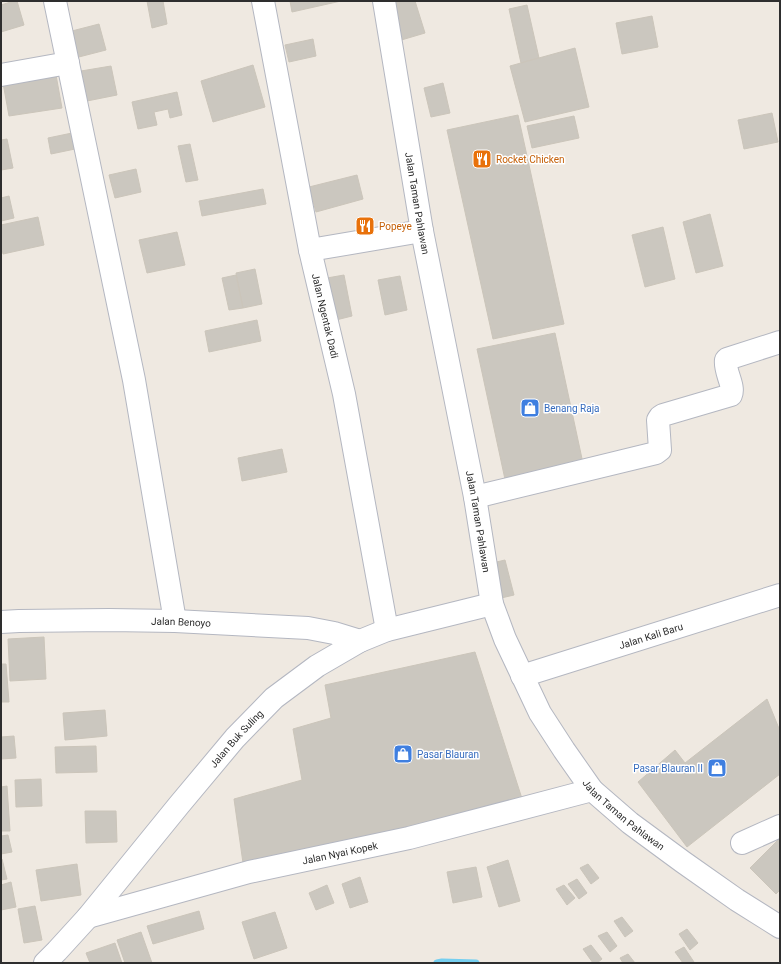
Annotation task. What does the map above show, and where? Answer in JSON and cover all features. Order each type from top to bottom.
[{"type":"street","points":[[56,1],[134,380],[175,621]]},
{"type":"street","name":"Jalan Ngentak Dadi","points":[[263,1],[310,250],[344,394],[387,630]]},
{"type":"street","name":"Jalan Taman Pahlawan","points":[[384,1],[422,231],[475,497],[492,604],[505,639],[540,713],[592,790],[630,822],[683,862],[737,900],[780,927]]},
{"type":"street","points":[[1,75],[68,63]]},
{"type":"street","points":[[310,250],[422,231]]},
{"type":"street","points":[[475,497],[656,453],[660,450],[658,420],[660,417],[731,395],[732,391],[725,363],[727,359],[780,342]]},
{"type":"street","name":"Jalan Kali Baru","points":[[522,676],[780,595]]},
{"type":"street","name":"Jalan Buk Suling","points":[[45,963],[88,917],[235,738],[274,698],[317,666],[360,641],[387,630],[492,604]]},
{"type":"street","name":"Jalan Benoyo","points":[[1,622],[109,620],[175,621],[308,628],[334,633],[360,641]]},
{"type":"street","name":"Jalan Nyai Kopek","points":[[88,917],[249,872],[409,838],[592,790]]},
{"type":"street","points":[[742,844],[780,826]]},
{"type":"building","points":[[17,1],[24,25],[1,32],[1,5]]},
{"type":"building","points":[[147,1],[163,1],[167,24],[152,28]]},
{"type":"building","points":[[290,1],[341,1],[292,12]]},
{"type":"building","points":[[397,1],[415,1],[425,33],[398,41],[387,4]]},
{"type":"building","points":[[527,5],[539,58],[521,63],[509,9]]},
{"type":"building","points":[[652,16],[658,47],[622,54],[616,23]]},
{"type":"building","points":[[99,24],[106,50],[75,58],[68,32]]},
{"type":"building","points":[[313,39],[316,56],[289,62],[285,45]]},
{"type":"building","points":[[575,48],[589,107],[525,122],[510,66]]},
{"type":"building","points":[[253,65],[265,107],[213,122],[201,81]]},
{"type":"building","points":[[111,66],[117,95],[87,101],[81,71]]},
{"type":"building","points":[[56,75],[62,108],[9,116],[3,83]]},
{"type":"building","points":[[443,83],[450,113],[431,117],[424,88]]},
{"type":"building","points":[[177,92],[182,115],[170,118],[168,109],[154,112],[157,125],[138,129],[132,102]]},
{"type":"building","points":[[772,113],[778,142],[744,149],[738,120]]},
{"type":"building","points":[[518,115],[564,324],[493,339],[447,130]]},
{"type":"building","points":[[574,116],[579,138],[532,148],[527,126]]},
{"type":"building","points":[[72,133],[75,149],[51,154],[48,138]]},
{"type":"building","points":[[7,139],[13,168],[1,170],[1,140]]},
{"type":"building","points":[[190,144],[198,180],[186,182],[178,146]]},
{"type":"building","points":[[136,169],[141,192],[115,198],[109,175]]},
{"type":"building","points":[[357,175],[363,199],[316,212],[309,187]]},
{"type":"building","points":[[263,189],[266,204],[202,216],[199,201]]},
{"type":"building","points":[[9,196],[14,218],[1,221],[1,198]]},
{"type":"building","points":[[710,214],[723,266],[696,273],[683,222]]},
{"type":"building","points":[[38,217],[44,245],[3,254],[1,245],[1,225]]},
{"type":"building","points":[[663,227],[675,279],[645,287],[632,235]]},
{"type":"building","points":[[177,232],[185,265],[147,273],[139,240]]},
{"type":"building","points":[[255,269],[262,304],[243,308],[236,273]]},
{"type":"building","points":[[236,275],[243,308],[229,310],[222,278]]},
{"type":"building","points":[[344,275],[352,316],[336,320],[327,278]]},
{"type":"building","points":[[400,276],[407,310],[385,315],[378,280]]},
{"type":"building","points":[[257,320],[261,341],[209,352],[205,331]]},
{"type":"building","name":"Benang Raja","points":[[555,333],[584,468],[506,484],[477,349]]},
{"type":"building","points":[[282,449],[287,472],[242,481],[238,458]]},
{"type":"building","points":[[505,560],[514,595],[497,599],[488,564]]},
{"type":"building","points":[[44,637],[46,679],[10,681],[8,639]]},
{"type":"building","name":"Pasar Blauran","points":[[475,652],[525,808],[243,863],[234,799],[302,780],[293,729],[331,718],[325,685]]},
{"type":"building","points":[[1,664],[6,664],[9,702],[1,702]]},
{"type":"building","name":"Pasar Blauran II","points":[[767,699],[780,731],[780,774],[687,847],[638,782],[675,750],[685,763]]},
{"type":"building","points":[[105,710],[107,736],[65,740],[63,713]]},
{"type":"building","points":[[14,736],[16,758],[1,759],[1,737]]},
{"type":"building","points":[[96,746],[97,772],[56,773],[55,747]]},
{"type":"building","points":[[41,779],[42,806],[16,807],[15,780]]},
{"type":"building","points":[[7,786],[10,831],[1,831],[1,787]]},
{"type":"building","points":[[85,811],[116,811],[117,842],[86,843]]},
{"type":"building","points":[[8,835],[12,852],[1,854],[1,836]]},
{"type":"building","points":[[780,838],[780,890],[776,894],[750,868]]},
{"type":"building","points":[[1,859],[7,879],[1,880]]},
{"type":"building","points":[[508,860],[520,901],[499,907],[487,867]]},
{"type":"building","points":[[77,864],[81,895],[41,901],[36,870]]},
{"type":"building","points":[[588,864],[599,878],[591,884],[580,868]]},
{"type":"building","points":[[476,867],[482,897],[453,903],[447,872]]},
{"type":"building","points":[[360,877],[368,902],[350,908],[342,884]]},
{"type":"building","points":[[577,879],[587,893],[579,899],[568,884]]},
{"type":"building","points":[[11,882],[16,907],[1,910],[1,885]]},
{"type":"building","points":[[327,885],[334,903],[316,910],[309,893]]},
{"type":"building","points":[[564,885],[575,898],[567,905],[556,889]]},
{"type":"building","points":[[35,906],[42,940],[24,943],[18,909]]},
{"type":"building","points":[[199,911],[204,929],[153,944],[147,926]]},
{"type":"building","points":[[275,912],[287,948],[254,959],[242,922]]},
{"type":"building","points":[[622,917],[633,931],[625,937],[614,921]]},
{"type":"building","points":[[687,929],[698,943],[690,950],[679,934]]},
{"type":"building","points":[[141,932],[152,963],[125,963],[117,940]]},
{"type":"building","points":[[607,932],[617,946],[610,952],[598,936]]},
{"type":"building","points":[[115,943],[122,963],[90,963],[86,953]]},
{"type":"building","points":[[591,945],[602,959],[597,963],[593,963],[583,949]]},
{"type":"building","points":[[684,947],[694,962],[693,963],[683,963],[675,952]]},
{"type":"building","points":[[628,954],[635,963],[623,963],[620,958]]},
{"type":"waterway","points":[[437,963],[476,963]]},
{"type":"place","name":"Rocket Chicken","points":[[482,159]]},
{"type":"place","name":"Popeye","points":[[365,226]]},
{"type":"place","name":"Benang Raja","points":[[530,408]]},
{"type":"place","name":"Pasar Blauran","points":[[403,754]]},
{"type":"place","name":"Pasar Blauran II","points":[[717,768]]}]
